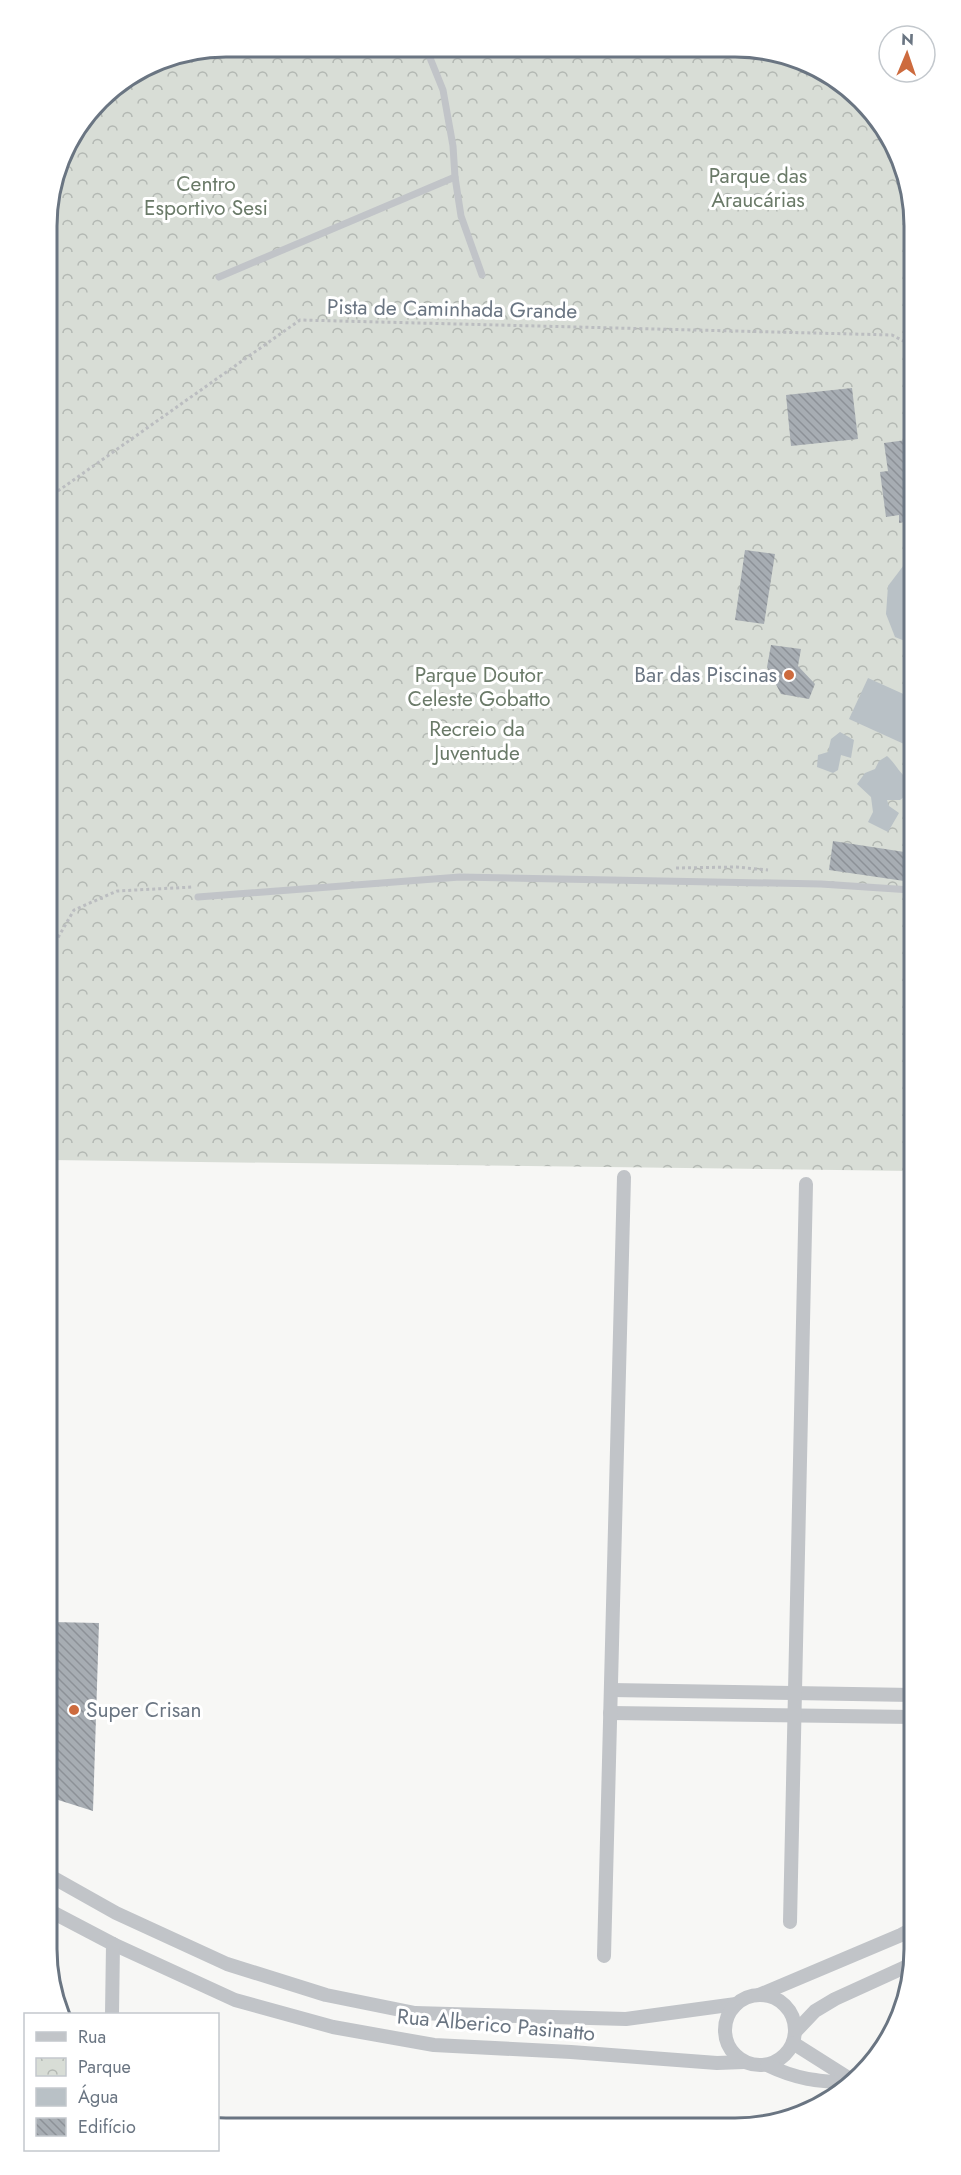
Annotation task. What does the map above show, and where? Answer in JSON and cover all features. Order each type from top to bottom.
[{"type":"street","points":[[604,1956],[624,1177]]},
{"type":"street","points":[[790,1922],[806,1184]]},
{"type":"street","points":[[611,1690],[904,1695]]},
{"type":"street","points":[[610,1713],[904,1717]]},
{"type":"street","name":"Rua Alberico Pasinatto","points":[[57,1880],[116,1913],[227,1964],[326,1995],[415,2013],[626,2019],[736,2004]]},
{"type":"street","name":"Rua Alberico Pasinatto","points":[[57,1915],[113,1944],[235,2000],[333,2027],[434,2045],[717,2063],[744,2062]]},
{"type":"street","points":[[903,1968],[815,2011],[794,2038],[786,2054],[777,2061],[767,2065],[744,2062],[728,2046],[725,2023],[736,2004],[904,1933]]},
{"type":"street","points":[[112,2013],[113,1944]]},
{"type":"street","points":[[758,1995],[770,1996],[789,2010],[794,2020],[794,2038]]},
{"type":"street","points":[[794,2038],[845,2077]]},
{"type":"street","points":[[767,2065],[791,2076],[816,2081],[839,2082]]},
{"type":"lane","points":[[430,57],[443,90],[453,146],[461,216],[482,275]]},
{"type":"lane","points":[[219,277],[455,177]]},
{"type":"lane","points":[[198,897],[460,877],[821,884],[904,890]]},
{"type":"path","name":"Pista de Caminhada Grande","points":[[57,492],[300,320],[892,335],[904,341]]},
{"type":"green space","name":"Recreio da Juventude","points":[[215,57],[746,57],[768,60],[810,74],[846,99],[875,132],[887,151],[898,183],[903,204],[904,226],[904,1171],[57,1160],[57,215],[63,183],[74,151],[99,115],[132,86],[172,66]]},
{"type":"water","points":[[904,565],[904,641],[895,637],[886,614],[888,586]]},
{"type":"water","points":[[868,678],[904,694],[904,744],[849,719]]},
{"type":"water","points":[[840,732],[854,740],[851,758],[841,755],[838,770],[833,773],[817,767],[818,755],[828,752],[831,739]]},
{"type":"water","points":[[887,756],[904,776],[904,797],[900,800],[887,800],[889,806],[899,813],[888,832],[868,822],[873,812],[871,797],[857,784],[865,773],[875,769],[879,761]]},
{"type":"building","points":[[852,388],[858,439],[791,446],[786,395]]},
{"type":"building","points":[[904,440],[904,522],[899,523],[899,515],[886,517],[880,472],[888,471],[884,443]]},
{"type":"building","points":[[745,550],[775,554],[764,624],[735,620]]},
{"type":"building","name":"Bar das Piscinas","points":[[771,645],[801,649],[798,666],[815,684],[809,699],[781,694],[767,667]]},
{"type":"building","points":[[833,841],[904,852],[904,881],[829,870]]},
{"type":"building","name":"Super Crisan","points":[[57,1622],[99,1623],[93,1811],[57,1800]]},
{"type":"place","name":"Bar das Piscinas","points":[[789,675]]},
{"type":"place","name":"Super Crisan","points":[[74,1710]]},
{"type":"park label","name":"Parque das Araucárias","points":[[758,188]]},
{"type":"park label","name":"Centro Esportivo Sesi","points":[[206,196]]},
{"type":"park label","name":"Parque Doutor Celeste Gobatto","points":[[479,687]]}]
